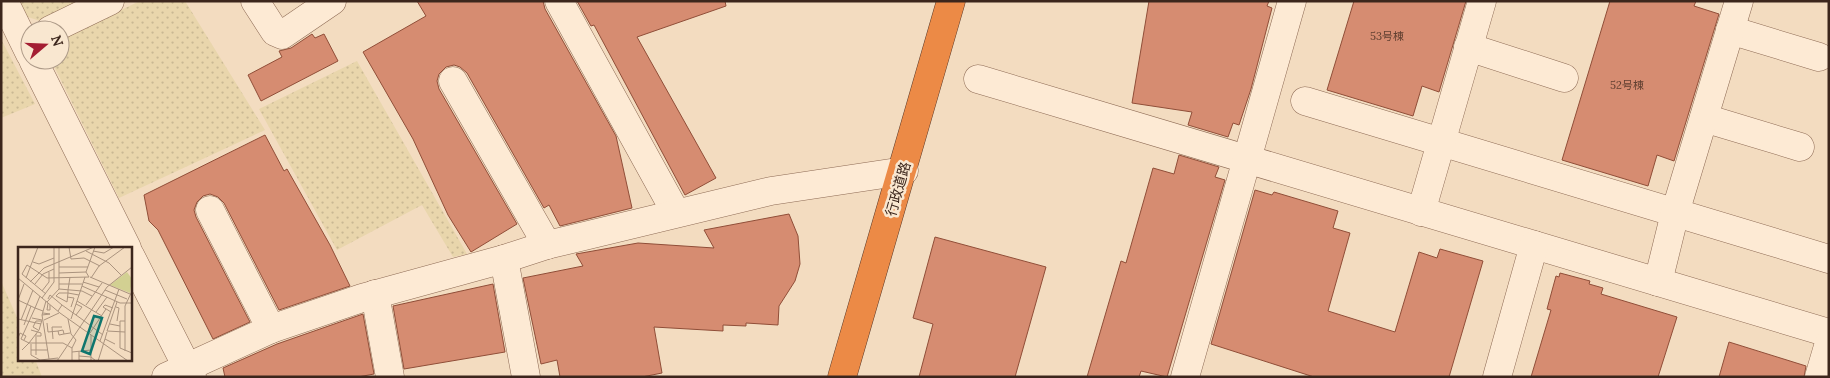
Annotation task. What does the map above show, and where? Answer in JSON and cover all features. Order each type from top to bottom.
[{"type":"highway","name":"行政道路","points":[[842,377],[904,171],[952,1]]},
{"type":"street","points":[[4,1],[20,32]]},
{"type":"street","points":[[70,20],[110,1]]},
{"type":"street","points":[[255,1],[276,32],[282,35],[332,1]]},
{"type":"street","points":[[559,1],[676,212]]},
{"type":"street","points":[[1184,377],[1292,1]]},
{"type":"street","points":[[1422,212],[1482,1]]},
{"type":"street","points":[[1658,282],[1675,213],[1739,1]]},
{"type":"street","points":[[1730,30],[1819,57]]},
{"type":"street","points":[[1468,47],[1564,78]]},
{"type":"street","points":[[39,70],[127,247]]},
{"type":"street","points":[[978,79],[1247,161],[1829,333]]},
{"type":"street","points":[[453,81],[547,245]]},
{"type":"street","points":[[1305,101],[1829,259]]},
{"type":"street","points":[[1704,118],[1800,147]]},
{"type":"street","points":[[131,257],[182,374],[271,329],[375,294],[504,259],[547,245],[676,212],[771,192],[904,171]]},
{"type":"street","points":[[210,210],[271,329]]},
{"type":"street","points":[[1497,377],[1534,245]]},
{"type":"street","points":[[504,259],[526,377]]},
{"type":"street","points":[[375,294],[390,377]]},
{"type":"street","points":[[1819,377],[1829,343]]},
{"type":"shaded area","points":[[18,1],[80,1],[42,20],[25,16]]},
{"type":"shaded area","points":[[140,1],[185,1],[265,130],[119,198],[56,70],[70,70],[70,34]]},
{"type":"shaded area","points":[[1,39],[35,104],[1,118]]},
{"type":"shaded area","points":[[357,61],[467,254],[453,257],[422,205],[337,250],[259,109]]},
{"type":"shaded area","points":[[1,281],[18,320],[18,360],[35,360],[42,377],[1,377]]},
{"type":"building","points":[[417,1],[543,1],[545,9],[616,136],[632,208],[560,226],[549,205],[544,208],[467,73],[454,65],[446,67],[439,74],[437,81],[439,89],[517,224],[471,252],[448,215],[413,139],[363,52],[426,16]]},
{"type":"building","points":[[577,1],[725,1],[726,6],[637,37],[716,178],[685,195],[594,25],[591,26]]},
{"type":"building","points":[[1149,1],[1269,1],[1267,6],[1272,8],[1251,89],[1239,125],[1233,123],[1228,137],[1188,125],[1192,112],[1132,103]]},
{"type":"building","points":[[1354,1],[1466,1],[1439,92],[1422,86],[1413,116],[1327,90]]},
{"type":"building","points":[[1610,1],[1696,1],[1694,6],[1719,14],[1674,161],[1657,155],[1648,186],[1562,160]]},
{"type":"building","points":[[312,34],[315,38],[324,34],[338,61],[261,101],[248,75],[282,57],[279,51],[291,48]]},
{"type":"building","points":[[265,135],[284,171],[287,169],[330,245],[350,286],[279,310],[224,203],[218,197],[210,194],[203,196],[197,202],[194,210],[196,217],[250,322],[213,339],[158,230],[149,221],[144,195]]},
{"type":"building","points":[[1179,155],[1219,167],[1215,177],[1225,180],[1167,377],[1141,371],[1139,377],[1087,377],[1121,261],[1126,263],[1153,168],[1174,174]]},
{"type":"building","points":[[1255,190],[1272,195],[1274,192],[1338,211],[1333,228],[1350,233],[1328,311],[1395,332],[1419,252],[1437,258],[1440,249],[1483,261],[1449,377],[1314,377],[1211,344]]},
{"type":"building","points":[[789,214],[798,236],[800,264],[795,281],[779,306],[778,325],[746,323],[746,326],[723,325],[723,331],[654,327],[662,373],[642,377],[560,377],[557,360],[541,364],[523,278],[583,266],[576,254],[638,243],[714,248],[704,230]]},
{"type":"building","points":[[935,237],[1046,267],[1015,377],[919,377],[933,324],[913,318]]},
{"type":"building","points":[[1560,273],[1590,281],[1589,284],[1603,288],[1601,294],[1677,317],[1658,377],[1531,377],[1551,310],[1547,309],[1556,276],[1559,277]]},
{"type":"building","points":[[493,284],[505,352],[404,369],[393,306]]},
{"type":"building","points":[[363,314],[374,374],[358,377],[225,377],[223,368],[277,344]]},
{"type":"building","points":[[1729,342],[1806,366],[1804,377],[1719,377]]}]
